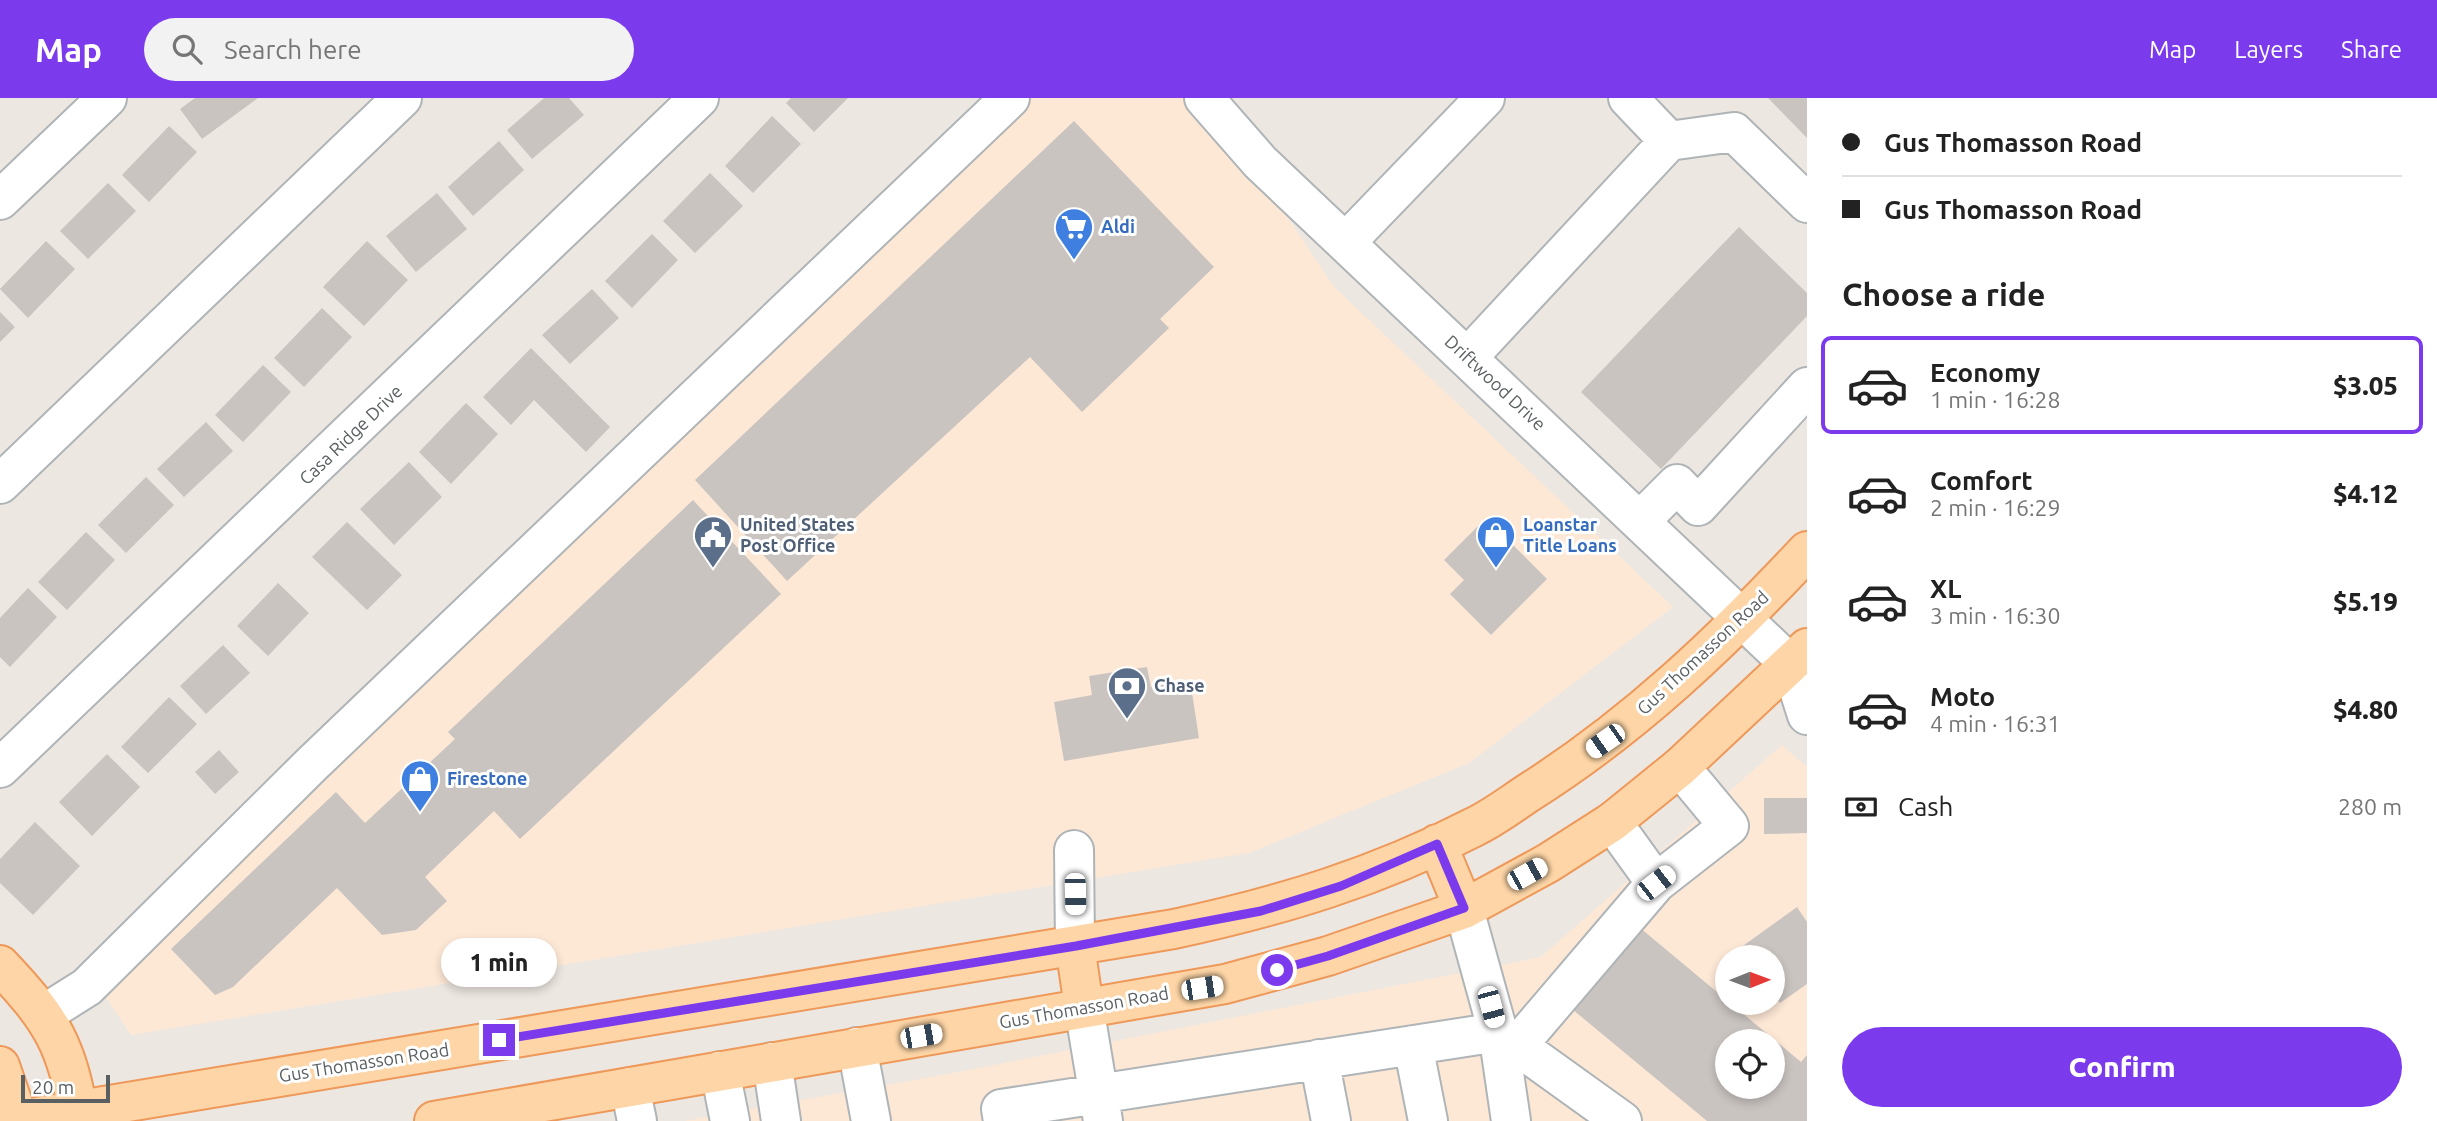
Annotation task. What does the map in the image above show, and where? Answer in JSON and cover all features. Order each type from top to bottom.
[{"type":"main road","name":"Gus Thomasson Road","points":[[17,1121],[79,1115],[1076,946],[1261,911],[1341,886],[1475,827],[1605,741],[1676,683],[1744,618],[1807,551]]},
{"type":"main road","name":"Gus Thomasson Road","points":[[435,1121],[634,1104],[720,1071],[1225,984],[1328,956],[1464,908],[1548,863],[1612,822],[1802,661]]},
{"type":"main road","points":[[1437,844],[1464,908]]},
{"type":"main road","points":[[1076,946],[1084,1007]]},
{"type":"main road","points":[[0,965],[44,1014],[69,1066],[79,1115]]},
{"type":"main road","points":[[0,1066],[17,1121]]},
{"type":"street","points":[[0,200],[107,98]]},
{"type":"street","points":[[0,484],[402,98]]},
{"type":"street","name":"Casa Ridge Drive","points":[[0,768],[699,98]]},
{"type":"street","points":[[44,1014],[86,987],[312,764],[1010,98]]},
{"type":"street","name":"Driftwood Drive","points":[[1204,98],[1260,162],[1744,618],[1802,661],[1807,715]]},
{"type":"street","points":[[1346,242],[1485,98]]},
{"type":"street","points":[[1628,98],[1669,141]]},
{"type":"street","points":[[1468,357],[1669,141],[1734,132],[1807,203]]},
{"type":"street","points":[[1641,520],[1677,484],[1698,506],[1807,387]]},
{"type":"street","points":[[1507,1039],[1656,883],[1729,826],[1679,767]]},
{"type":"street","points":[[1612,822],[1656,883]]},
{"type":"street","points":[[1074,850],[1076,946]]},
{"type":"street","points":[[1464,908],[1507,1039],[1511,1121]]},
{"type":"street","points":[[1084,1007],[1100,1107]]},
{"type":"street","points":[[1003,1121],[1001,1109],[1100,1107],[1319,1059],[1413,1045],[1507,1039],[1606,1115]]},
{"type":"street","points":[[1413,1045],[1428,1121]]},
{"type":"street","points":[[857,1047],[871,1121]]},
{"type":"street","points":[[1319,1059],[1331,1121]]},
{"type":"street","points":[[772,1062],[781,1121]]},
{"type":"street","points":[[720,1071],[730,1121]]},
{"type":"shaded area","points":[[992,98],[1208,98],[1334,287],[1673,607],[1469,763],[1249,853],[131,1035],[96,982]]},
{"type":"shaded area","points":[[1782,745],[1807,767],[1807,1121],[684,1121],[948,1074],[1541,957]]},
{"type":"building","points":[[195,98],[258,98],[202,139],[180,109]]},
{"type":"building","points":[[544,98],[569,98],[584,115],[532,159],[507,130]]},
{"type":"building","points":[[791,98],[848,98],[814,132],[786,103]]},
{"type":"building","points":[[1768,98],[1807,98],[1807,138]]},
{"type":"building","points":[[772,116],[801,144],[753,193],[725,166]]},
{"type":"building","points":[[1074,121],[1214,267],[1160,319],[1169,328],[1082,412],[1030,357],[787,581],[695,480]]},
{"type":"building","points":[[169,126],[197,152],[149,202],[122,175]]},
{"type":"building","points":[[499,141],[524,170],[473,216],[448,187]]},
{"type":"building","points":[[710,173],[743,206],[695,253],[663,221]]},
{"type":"building","points":[[108,183],[136,211],[88,259],[60,231]]},
{"type":"building","points":[[437,193],[467,229],[416,272],[386,236]]},
{"type":"building","points":[[1739,227],[1807,293],[1807,316],[1661,469],[1581,392]]},
{"type":"building","points":[[652,234],[678,260],[632,308],[605,281]]},
{"type":"building","points":[[46,241],[75,269],[28,318],[0,289]]},
{"type":"building","points":[[367,241],[408,280],[364,326],[323,287]]},
{"type":"building","points":[[592,289],[619,318],[570,364],[542,335]]},
{"type":"building","points":[[322,308],[352,337],[304,387],[274,358]]},
{"type":"building","points":[[0,312],[15,327],[0,342]]},
{"type":"building","points":[[531,348],[610,427],[586,452],[534,400],[511,425],[483,397]]},
{"type":"building","points":[[263,365],[291,392],[243,442],[215,415]]},
{"type":"building","points":[[466,403],[498,434],[451,484],[419,452]]},
{"type":"building","points":[[206,422],[233,451],[184,497],[157,469]]},
{"type":"building","points":[[409,462],[442,497],[394,545],[360,509]]},
{"type":"building","points":[[146,477],[174,505],[126,553],[98,525]]},
{"type":"building","points":[[693,500],[781,594],[520,839],[494,811],[425,877],[447,901],[416,930],[382,935],[337,888],[233,987],[215,995],[171,949],[336,792],[365,823],[455,739],[448,732]]},
{"type":"building","name":"Loanstar Title Loans","points":[[1486,518],[1547,579],[1491,635],[1450,594],[1464,580],[1444,560]]},
{"type":"building","points":[[347,522],[402,575],[367,610],[312,557]]},
{"type":"building","points":[[86,532],[115,560],[67,610],[38,582]]},
{"type":"building","points":[[278,583],[309,613],[268,656],[237,626]]},
{"type":"building","points":[[28,588],[57,617],[10,667],[0,657],[0,618]]},
{"type":"building","points":[[223,645],[250,673],[206,714],[180,686]]},
{"type":"building","name":"Chase","points":[[1147,667],[1151,687],[1190,680],[1199,738],[1064,761],[1054,702],[1092,695],[1089,676]]},
{"type":"building","points":[[169,697],[197,724],[148,773],[121,747]]},
{"type":"building","points":[[219,750],[239,772],[215,794],[195,772]]},
{"type":"building","points":[[107,754],[140,787],[92,836],[59,802]]},
{"type":"building","points":[[1764,798],[1807,798],[1807,833],[1764,834]]},
{"type":"building","points":[[35,822],[80,866],[33,915],[0,883],[0,859]]},
{"type":"building","points":[[1797,907],[1807,922],[1807,984],[1785,999],[1785,945],[1744,945]]},
{"type":"building","points":[[1639,927],[1715,990],[1715,1015],[1745,1015],[1761,1029],[1715,1029],[1715,1099],[1785,1099],[1785,1049],[1801,1062],[1807,1055],[1807,1121],[1707,1121],[1572,1009]]},
{"type":"place","name":"Aldi","points":[[1074,261]]},
{"type":"place","name":"United States Post Office","points":[[713,569]]},
{"type":"place","name":"Loanstar Title Loans","points":[[1496,569]]},
{"type":"place","name":"Chase","points":[[1127,720]]},
{"type":"place","name":"Firestone","points":[[420,813]]},
{"type":"route","points":[[499,1040],[1076,946],[1261,911],[1341,886],[1437,844],[1464,908],[1328,956],[1277,970]]}]
